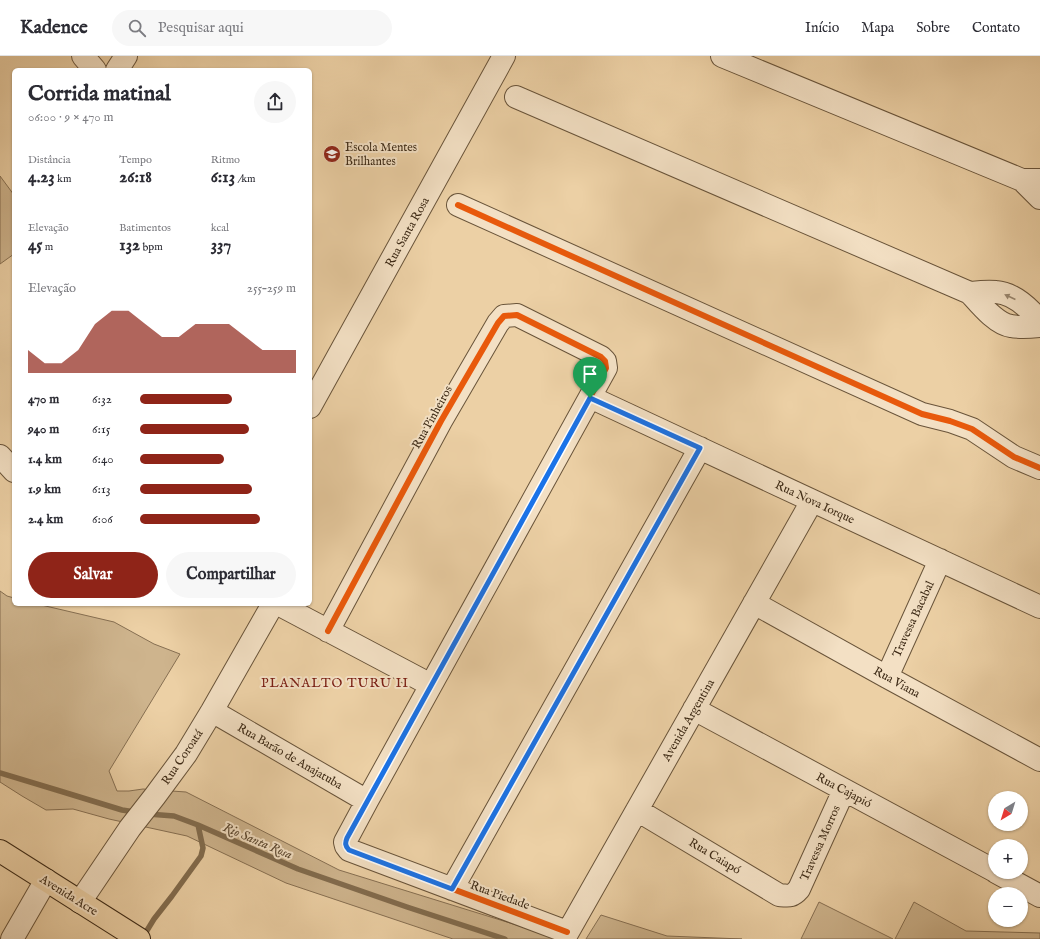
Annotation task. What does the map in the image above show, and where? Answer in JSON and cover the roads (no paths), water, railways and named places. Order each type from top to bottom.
[{"type":"main road","name":"Avenida Acre","points":[[0,851],[135,937]]},
{"type":"street","points":[[83,56],[93,68]]},
{"type":"street","points":[[118,68],[126,56]]},
{"type":"street","name":"Rua Santa Rosa","points":[[312,403],[504,56]]},
{"type":"street","points":[[722,56],[1031,180],[1040,198]]},
{"type":"street","points":[[516,97],[970,293],[995,319],[1009,326],[1023,328],[1040,326]]},
{"type":"street","points":[[458,205],[922,414],[950,421],[972,429],[1014,456],[1040,468]]},
{"type":"street","points":[[970,293],[984,291],[997,292],[1011,297],[1023,304],[1040,321]]},
{"type":"street","name":"Rua Pinheiros","points":[[328,630],[442,421],[498,323],[504,316],[517,315],[601,357],[605,362],[606,368],[590,398]]},
{"type":"street","points":[[367,801],[590,398]]},
{"type":"street","name":"Rua Nova Iorque","points":[[590,398],[1040,607]]},
{"type":"street","points":[[452,889],[700,448]]},
{"type":"street","points":[[0,456],[12,469]]},
{"type":"street","name":"Avenida Argentina","points":[[565,936],[812,501]]},
{"type":"street","name":"Travessa Bacabal","points":[[887,677],[940,560]]},
{"type":"street","name":"Rua Viana","points":[[754,603],[1040,760]]},
{"type":"street","name":"Rua Coroatá","points":[[80,902],[130,828],[186,754],[272,606]]},
{"type":"street","points":[[282,606],[431,685]]},
{"type":"street","name":"Rua Cajapió","points":[[694,709],[988,868]]},
{"type":"street","name":"Rua Barão de Anajatuba","points":[[212,711],[367,801]]},
{"type":"street","name":"Travessa Morros","points":[[794,894],[799,889],[844,790]]},
{"type":"street","name":"Rua Piedade","points":[[367,801],[345,842],[349,850],[452,889],[565,936]]},
{"type":"street","name":"Rua Caiapó","points":[[637,810],[779,895],[789,896],[794,894]]},
{"type":"street","name":"Rua Cajapió","points":[[1009,879],[1040,896]]},
{"type":"street","points":[[12,939],[46,880]]},
{"type":"waterway","name":"Rio Santa Rosa","points":[[0,773],[122,810],[135,812]]},
{"type":"waterway","name":"Rio Santa Rosa","points":[[148,814],[174,816],[298,869],[505,939]]},
{"type":"waterway","points":[[143,937],[154,919],[201,856],[203,848],[198,825]]},
{"type":"place","name":"Escola Mentes Brilhantes","points":[[332,154]]},
{"type":"district","name":"PLANALTO TURU II","points":[[335,682]]}]
